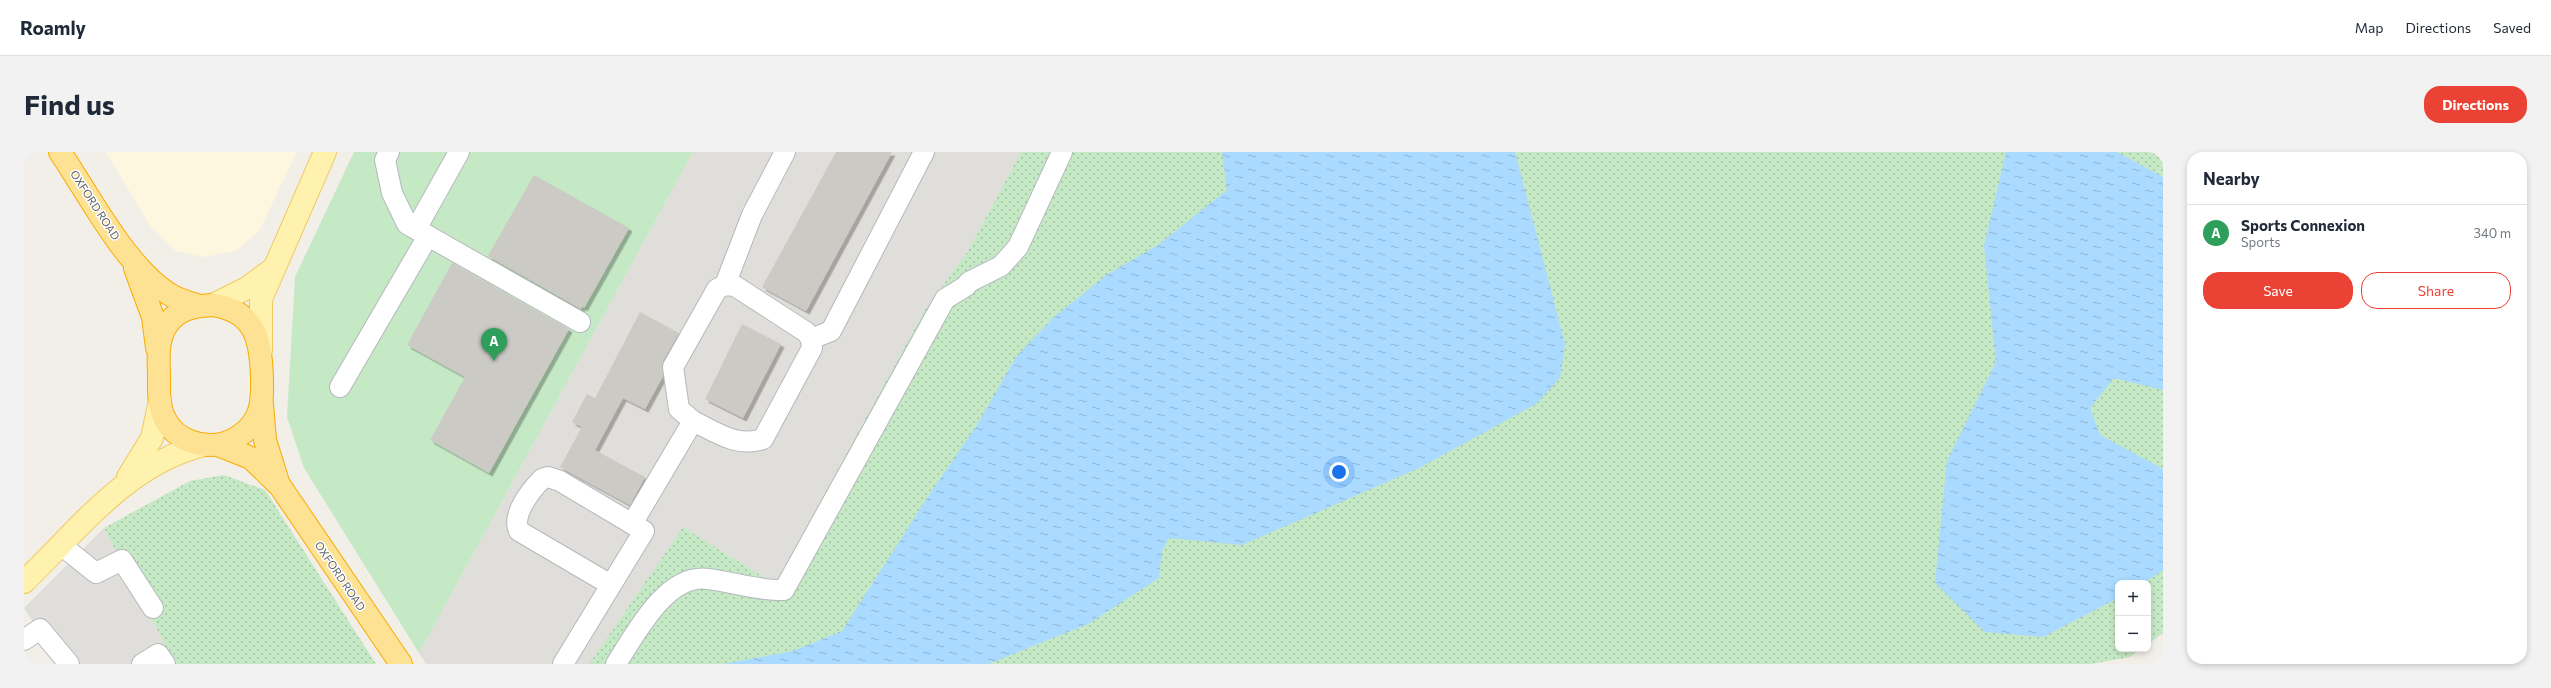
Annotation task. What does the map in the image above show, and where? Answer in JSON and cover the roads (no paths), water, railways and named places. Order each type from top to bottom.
[{"type":"highway","name":"OXFORD ROAD","points":[[60,152],[131,259],[151,280],[170,295],[206,305]]},
{"type":"highway","name":"OXFORD ROAD","points":[[131,259],[153,317],[158,357]]},
{"type":"highway","points":[[206,305],[225,307],[244,317],[258,336],[261,350],[262,401],[256,418],[247,429],[236,438],[211,445],[176,433],[165,419],[160,400],[158,357],[162,333],[175,316],[188,308],[206,305]]},
{"type":"highway","name":"OXFORD ROAD","points":[[262,401],[265,440],[280,486]]},
{"type":"highway","name":"OXFORD ROAD","points":[[211,445],[251,458],[280,486],[401,664]]},
{"type":"main road","points":[[261,350],[261,298],[325,152]]},
{"type":"main road","points":[[206,305],[247,288],[274,268]]},
{"type":"main road","points":[[24,582],[123,484],[152,438],[160,400]]},
{"type":"main road","points":[[123,484],[160,461],[187,449],[211,445]]},
{"type":"lane","points":[[388,152],[385,160],[392,193],[407,224],[580,322]]},
{"type":"lane","points":[[340,387],[422,232],[459,152]]},
{"type":"lane","points":[[726,285],[752,215],[785,152]]},
{"type":"lane","points":[[811,339],[831,331],[924,152]]},
{"type":"lane","points":[[616,664],[651,608],[680,584],[706,578],[766,591],[784,590],[945,299],[966,286],[969,282],[1001,266],[1018,247],[1062,152]]},
{"type":"lane","points":[[726,285],[735,286],[806,332],[811,339],[812,348],[763,439],[750,443],[737,442],[693,420],[679,409],[673,367],[717,288],[726,285]]},
{"type":"lane","points":[[564,664],[611,585],[638,527],[693,420]]},
{"type":"lane","points":[[611,585],[519,531],[516,520],[538,484],[548,477],[560,481],[638,527]]},
{"type":"lane","points":[[62,545],[96,573],[122,560],[153,608]]},
{"type":"lane","points":[[24,640],[40,629],[68,664]]},
{"type":"lane","points":[[142,664],[158,654],[165,664]]},
{"type":"water","points":[[1222,152],[1515,152],[1565,344],[1560,378],[1536,404],[1419,468],[1242,545],[1169,538],[1162,551],[1159,578],[1088,624],[988,664],[723,664],[793,651],[842,631],[931,492],[977,425],[1016,357],[1054,317],[1108,274],[1158,245],[1227,190]]},
{"type":"water","points":[[2006,152],[2117,152],[2163,177],[2163,390],[2114,378],[2090,408],[2100,435],[2163,469],[2163,570],[2148,580],[2115,580],[2115,600],[2043,637],[1985,632],[1935,583],[1947,461],[1996,362],[1984,246]]},
{"type":"place","name":"Sports Connexion","points":[[494,361]]}]
